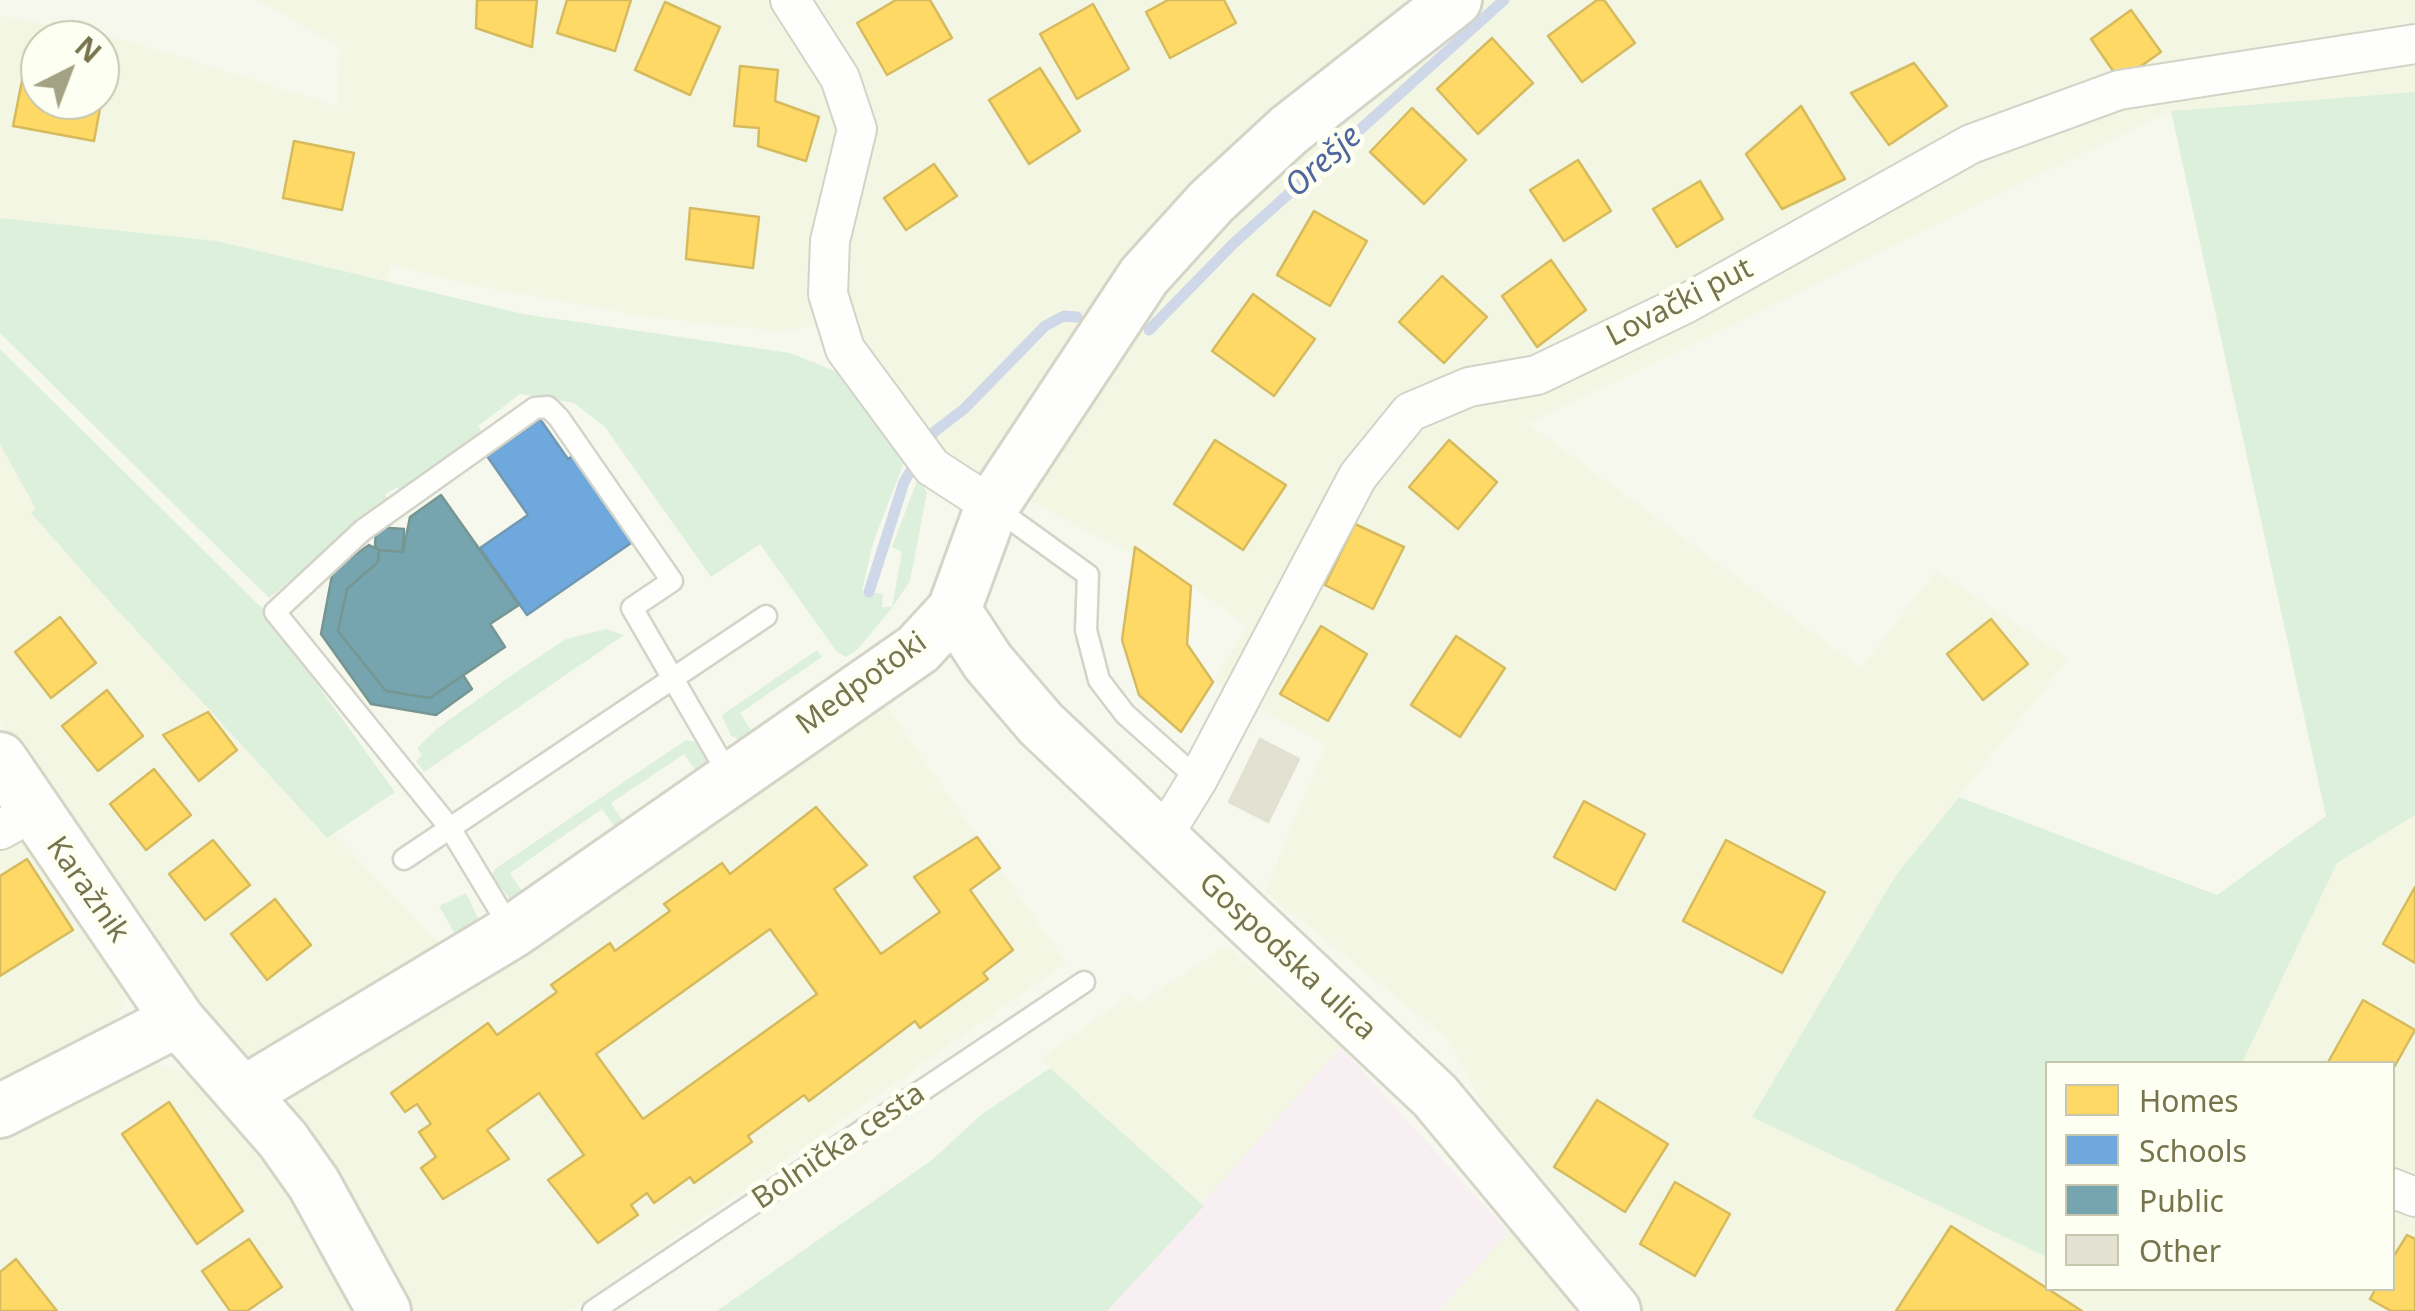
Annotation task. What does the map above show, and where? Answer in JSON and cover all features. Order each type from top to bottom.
[{"type":"street","points":[[790,0],[840,78],[857,129],[830,241],[828,294],[846,349],[907,438],[932,467],[992,506]]},
{"type":"street","name":"Medpotoki","points":[[244,1093],[512,931],[918,648],[954,610],[992,506],[1144,276],[1210,202],[1288,130],[1454,0]]},
{"type":"street","name":"Lovački put","points":[[1161,839],[1198,779],[1358,476],[1410,412],[1469,387],[1537,375],[1571,359],[1688,303],[1971,144],[2119,90],[2415,44]]},
{"type":"street","name":"Gospodska ulica","points":[[954,610],[988,662],[1040,724],[1435,1096],[1614,1311]]},
{"type":"street","name":"Karažnik","points":[[0,759],[16,821],[178,1020]]},
{"type":"street","points":[[0,1111],[178,1020],[244,1093],[314,1184],[384,1311]]},
{"type":"lane","points":[[512,931],[450,828],[275,612],[363,530],[535,408],[548,407],[559,418],[672,582],[632,608],[730,778]]},
{"type":"lane","points":[[992,506],[1088,575],[1086,630],[1099,680],[1125,714],[1198,779]]},
{"type":"lane","points":[[404,859],[766,616]]},
{"type":"lane","name":"Bolnička cesta","points":[[593,1311],[1084,982]]},
{"type":"shaded area","points":[[258,0],[2415,0],[2415,92],[2170,111],[1528,424],[1861,668],[1936,571],[2068,659],[1896,875],[1752,1116],[2045,1256],[2045,1291],[2395,1291],[2395,1061],[2243,1061],[2337,863],[2415,815],[2415,1311],[1641,1311],[1615,1277],[1583,1311],[1439,1311],[1542,1191],[1505,1147],[1449,1040],[1265,891],[1326,745],[1213,682],[1247,626],[1191,586],[942,454],[869,357],[852,315],[800,329],[767,330],[649,317],[466,284],[391,265],[386,283],[217,241],[0,218],[0,15],[25,20],[20,20],[20,120],[120,120],[120,39],[337,106],[340,47]]},
{"type":"shaded area","points":[[2415,92],[2415,815],[2337,863],[2243,1061],[2045,1061],[2045,1256],[1752,1117],[1896,875],[1959,797],[2217,895],[2326,816],[2171,111]]},
{"type":"shaded area","points":[[0,218],[217,241],[523,314],[790,353],[845,375],[906,457],[873,543],[862,591],[883,594],[882,607],[892,607],[902,552],[892,547],[918,478],[927,492],[910,581],[892,608],[858,649],[846,657],[836,651],[760,544],[711,577],[605,427],[574,403],[520,394],[478,426],[483,433],[402,492],[397,487],[385,495],[389,500],[269,598],[0,333]]},
{"type":"shaded area","points":[[0,349],[262,608],[395,792],[327,838],[99,590],[31,513],[36,509],[0,444]]},
{"type":"shaded area","points":[[0,444],[37,509],[32,513],[99,590],[326,838],[333,833],[447,952],[260,1065],[235,1056],[52,807],[0,722]]},
{"type":"shaded area","points":[[606,629],[624,635],[424,772],[416,761],[422,755],[417,748],[439,727],[566,639]]},
{"type":"shaded area","points":[[817,650],[822,657],[740,713],[755,736],[747,743],[731,736],[722,715]]},
{"type":"shaded area","points":[[878,695],[1066,963],[570,1311],[404,1311],[288,1112],[300,1085]]},
{"type":"shaded area","points":[[686,740],[695,742],[705,758],[707,764],[699,775],[684,754],[611,803],[625,825],[617,830],[602,809],[510,873],[525,896],[511,901],[492,876],[495,869]]},
{"type":"shaded area","points":[[0,785],[123,980],[126,1000],[109,1032],[0,1087]]},
{"type":"shaded area","points":[[466,893],[479,920],[460,943],[439,906]]},
{"type":"shaded area","points":[[1227,946],[1341,1047],[1204,1206],[1040,1059],[1130,995],[1138,1004]]},
{"type":"shaded area","points":[[1341,1047],[1508,1232],[1439,1311],[1107,1311]]},
{"type":"shaded area","points":[[152,1063],[195,1076],[253,1131],[364,1311],[0,1311],[0,1131],[127,1068]]},
{"type":"shaded area","points":[[1050,1068],[1204,1206],[1107,1311],[717,1311],[932,1160],[981,1115]]},
{"type":"building: Homes","points":[[477,0],[537,0],[532,47],[476,28]]},
{"type":"building: Homes","points":[[567,0],[631,0],[615,51],[557,33]]},
{"type":"building: Homes","points":[[896,0],[930,0],[952,38],[887,75],[857,23]]},
{"type":"building: Homes","points":[[1168,0],[1224,0],[1236,23],[1170,58],[1146,12]]},
{"type":"building: Homes","points":[[1597,0],[1604,0],[1635,43],[1582,82],[1548,36]]},
{"type":"building: Homes","points":[[665,2],[720,27],[690,95],[635,70]]},
{"type":"building: Homes","points":[[1093,4],[1129,69],[1077,99],[1040,34]]},
{"type":"building: Homes","points":[[2131,10],[2161,52],[2120,81],[2091,39]]},
{"type":"building: Homes","points":[[1492,38],[1533,83],[1478,134],[1437,89]]},
{"type":"building: Homes","points":[[1914,63],[1947,106],[1889,145],[1851,93]]},
{"type":"building: Homes","points":[[740,66],[778,70],[775,101],[819,117],[806,161],[758,146],[759,128],[734,126]]},
{"type":"building: Homes","points":[[1040,68],[1080,131],[1029,164],[989,100]]},
{"type":"building: Homes","points":[[20,91],[20,120],[98,120],[94,141],[13,126]]},
{"type":"building: Homes","points":[[1801,106],[1845,179],[1782,209],[1746,154]]},
{"type":"building: Homes","points":[[1412,108],[1466,160],[1424,204],[1370,152]]},
{"type":"building: Homes","points":[[294,141],[354,153],[342,210],[283,198]]},
{"type":"building: Homes","points":[[1578,160],[1611,211],[1564,241],[1530,190]]},
{"type":"building: Homes","points":[[934,164],[957,196],[906,230],[884,198]]},
{"type":"building: Homes","points":[[1700,181],[1723,219],[1677,247],[1653,209]]},
{"type":"building: Homes","points":[[690,208],[759,217],[753,268],[686,259]]},
{"type":"building: Homes","points":[[1314,211],[1367,241],[1330,306],[1277,275]]},
{"type":"building: Homes","points":[[1551,260],[1586,310],[1537,347],[1502,296]]},
{"type":"building: Homes","points":[[1442,276],[1487,317],[1444,363],[1399,322]]},
{"type":"building: Homes","points":[[1253,294],[1315,339],[1274,396],[1212,351]]},
{"type":"building: Homes","points":[[1215,440],[1286,485],[1243,550],[1174,504]]},
{"type":"building: Homes","points":[[1449,440],[1497,482],[1458,529],[1409,487]]},
{"type":"building: Homes","points":[[1355,524],[1404,547],[1373,609],[1325,585]]},
{"type":"building: Homes","points":[[1135,547],[1191,586],[1187,644],[1213,682],[1181,732],[1139,695],[1122,640]]},
{"type":"building: Homes","points":[[60,617],[96,663],[51,698],[15,652]]},
{"type":"building: Homes","points":[[1991,619],[2028,664],[1983,700],[1947,654]]},
{"type":"building: Homes","points":[[1321,626],[1367,654],[1328,721],[1280,694]]},
{"type":"building: Homes","points":[[1456,636],[1505,668],[1460,737],[1411,705]]},
{"type":"building: Homes","points":[[107,690],[143,736],[98,771],[62,726]]},
{"type":"building: Homes","points":[[208,712],[237,750],[199,781],[163,735]]},
{"type":"building: Homes","points":[[154,769],[191,815],[146,850],[110,804]]},
{"type":"building: Homes","points":[[1584,801],[1645,834],[1615,890],[1554,857]]},
{"type":"building: Homes","points":[[816,807],[867,865],[834,889],[881,954],[940,912],[914,877],[977,837],[1000,868],[970,890],[1013,950],[983,973],[988,979],[920,1028],[915,1021],[809,1101],[804,1095],[748,1136],[752,1142],[694,1183],[690,1177],[654,1203],[647,1193],[631,1205],[638,1215],[598,1243],[548,1180],[584,1155],[539,1093],[487,1130],[509,1159],[443,1199],[421,1168],[436,1157],[419,1132],[431,1124],[417,1104],[405,1112],[391,1093],[488,1023],[497,1035],[557,992],[551,985],[610,943],[615,951],[670,911],[664,904],[722,863],[730,874]],"holes":[[[770,929],[817,994],[643,1119],[596,1054]]]},
{"type":"building: Homes","points":[[213,840],[250,885],[205,920],[169,874]]},
{"type":"building: Homes","points":[[1726,840],[1825,892],[1782,973],[1683,921]]},
{"type":"building: Homes","points":[[27,859],[73,930],[0,976],[0,876]]},
{"type":"building: Homes","points":[[2415,887],[2415,963],[2383,944]]},
{"type":"building: Homes","points":[[275,899],[311,945],[267,980],[231,934]]},
{"type":"building: Homes","points":[[2363,1000],[2415,1030],[2395,1066],[2395,1061],[2329,1061]]},
{"type":"building: Homes","points":[[1597,1100],[1668,1144],[1625,1212],[1554,1167]]},
{"type":"building: Homes","points":[[169,1102],[243,1211],[197,1244],[122,1134]]},
{"type":"building: Homes","points":[[1675,1182],[1730,1214],[1695,1276],[1640,1244]]},
{"type":"building: Homes","points":[[1951,1226],[2045,1287],[2045,1291],[2082,1311],[1896,1311]]},
{"type":"building: Homes","points":[[2407,1235],[2415,1239],[2415,1311],[2391,1311],[2370,1299],[2374,1291],[2395,1291],[2395,1254]]},
{"type":"building: Homes","points":[[249,1239],[282,1287],[247,1311],[230,1311],[202,1271]]},
{"type":"building: Homes","points":[[16,1259],[57,1311],[0,1311],[0,1272]]},
{"type":"building: Schools","points":[[540,419],[568,459],[574,455],[634,541],[527,615],[480,548],[528,515],[487,456]]},
{"type":"building: Public","points":[[441,495],[519,605],[490,624],[505,647],[430,698],[386,691],[338,631],[347,589],[378,562],[379,550],[403,552],[410,517]]},
{"type":"building: Public","points":[[376,527],[404,529],[403,552],[379,550],[375,546]]},
{"type":"building: Public","points":[[369,545],[379,550],[378,562],[347,589],[338,631],[386,691],[430,698],[463,675],[472,689],[436,715],[371,704],[321,634],[333,570]]},
{"type":"building: Other","points":[[1260,739],[1299,759],[1268,822],[1229,802]]},
{"type":"waterway","name":"Orešje","points":[[1149,330],[1234,243],[1504,0]]},
{"type":"waterway","name":"Orešje","points":[[869,592],[904,482],[934,432],[964,409],[1045,326],[1064,316],[1077,317]]}]
